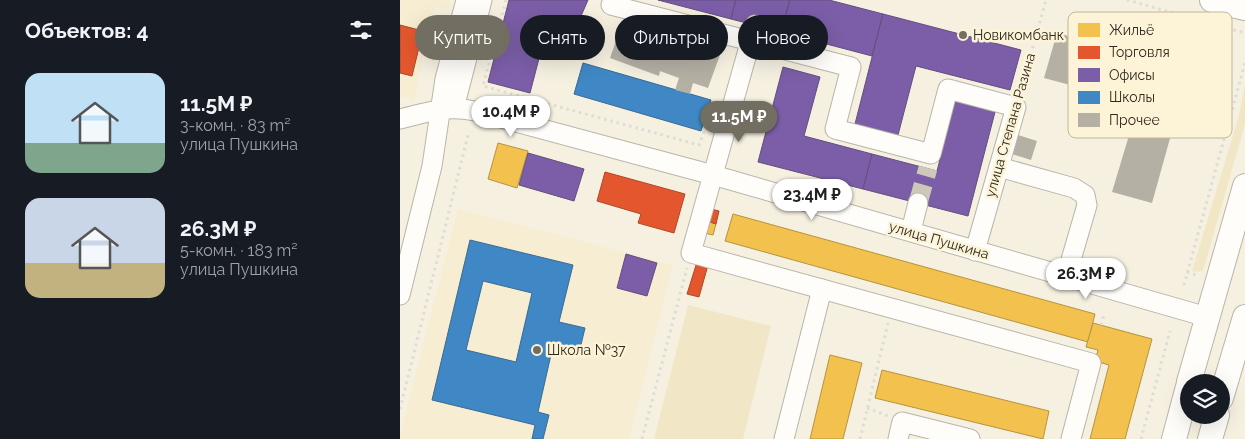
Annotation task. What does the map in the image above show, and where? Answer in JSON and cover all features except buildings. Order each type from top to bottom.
[{"type":"main road","points":[[1212,0],[1245,8]]},
{"type":"main road","points":[[1191,374],[1207,317],[1240,228],[1245,186]]},
{"type":"main road","name":"улица Пушкина","points":[[1207,317],[1244,324]]},
{"type":"main road","points":[[1228,374],[1244,324]]},
{"type":"main road","points":[[1174,439],[1180,417]]},
{"type":"main road","points":[[1210,439],[1214,424]]},
{"type":"street","points":[[447,108],[445,79],[466,0]]},
{"type":"street","points":[[400,295],[407,234],[432,166],[447,108],[482,0]]},
{"type":"street","points":[[611,5],[738,30]]},
{"type":"street","points":[[828,59],[851,67],[835,129],[929,161],[948,89],[1016,107]]},
{"type":"street","points":[[745,60],[691,253],[1091,363],[1071,439]]},
{"type":"street","name":"улица Степана Разина","points":[[975,251],[1016,107]]},
{"type":"street","name":"улица Пушкина","points":[[400,119],[447,108],[475,111],[713,175],[1207,317]]},
{"type":"street","points":[[999,167],[1074,188],[1085,195],[1087,205],[1066,277]]},
{"type":"street","points":[[911,231],[918,203]]},
{"type":"street","points":[[784,439],[822,289]]},
{"type":"street","points":[[898,439],[902,422],[970,439]]},
{"type":"path","points":[[506,0],[483,86],[699,145]]},
{"type":"path","name":"улица Степана Разина","points":[[1016,107],[1046,0]]},
{"type":"path","points":[[1127,0],[1170,12]]},
{"type":"path","points":[[1232,29],[1245,33]]},
{"type":"path","points":[[1232,110],[1245,63]]},
{"type":"path","points":[[400,409],[469,131]]},
{"type":"path","points":[[1184,285],[1224,138]]},
{"type":"path","points":[[642,439],[691,253]]},
{"type":"path","points":[[1187,272],[1199,276]]},
{"type":"path","points":[[860,439],[892,308]]},
{"type":"path","points":[[1101,326],[1104,315]]},
{"type":"path","points":[[1141,439],[1170,331]]},
{"type":"shaded area","points":[[400,0],[450,0],[448,9],[434,6],[432,15],[415,15],[415,60],[423,60],[414,100],[400,96]]},
{"type":"shaded area","points":[[1245,85],[1245,124],[1203,271],[1192,271],[1239,115]]},
{"type":"shaded area","name":"Школа №37","points":[[458,209],[673,265],[629,439],[400,439]]},
{"type":"shaded area","points":[[688,305],[771,326],[743,439],[654,439]]},
{"type":"tunnel","points":[[918,203],[928,168]]},
{"type":"place","name":"Новикомбанк","points":[[963,35]]},
{"type":"place","name":"Школа №37","points":[[537,350]]}]
